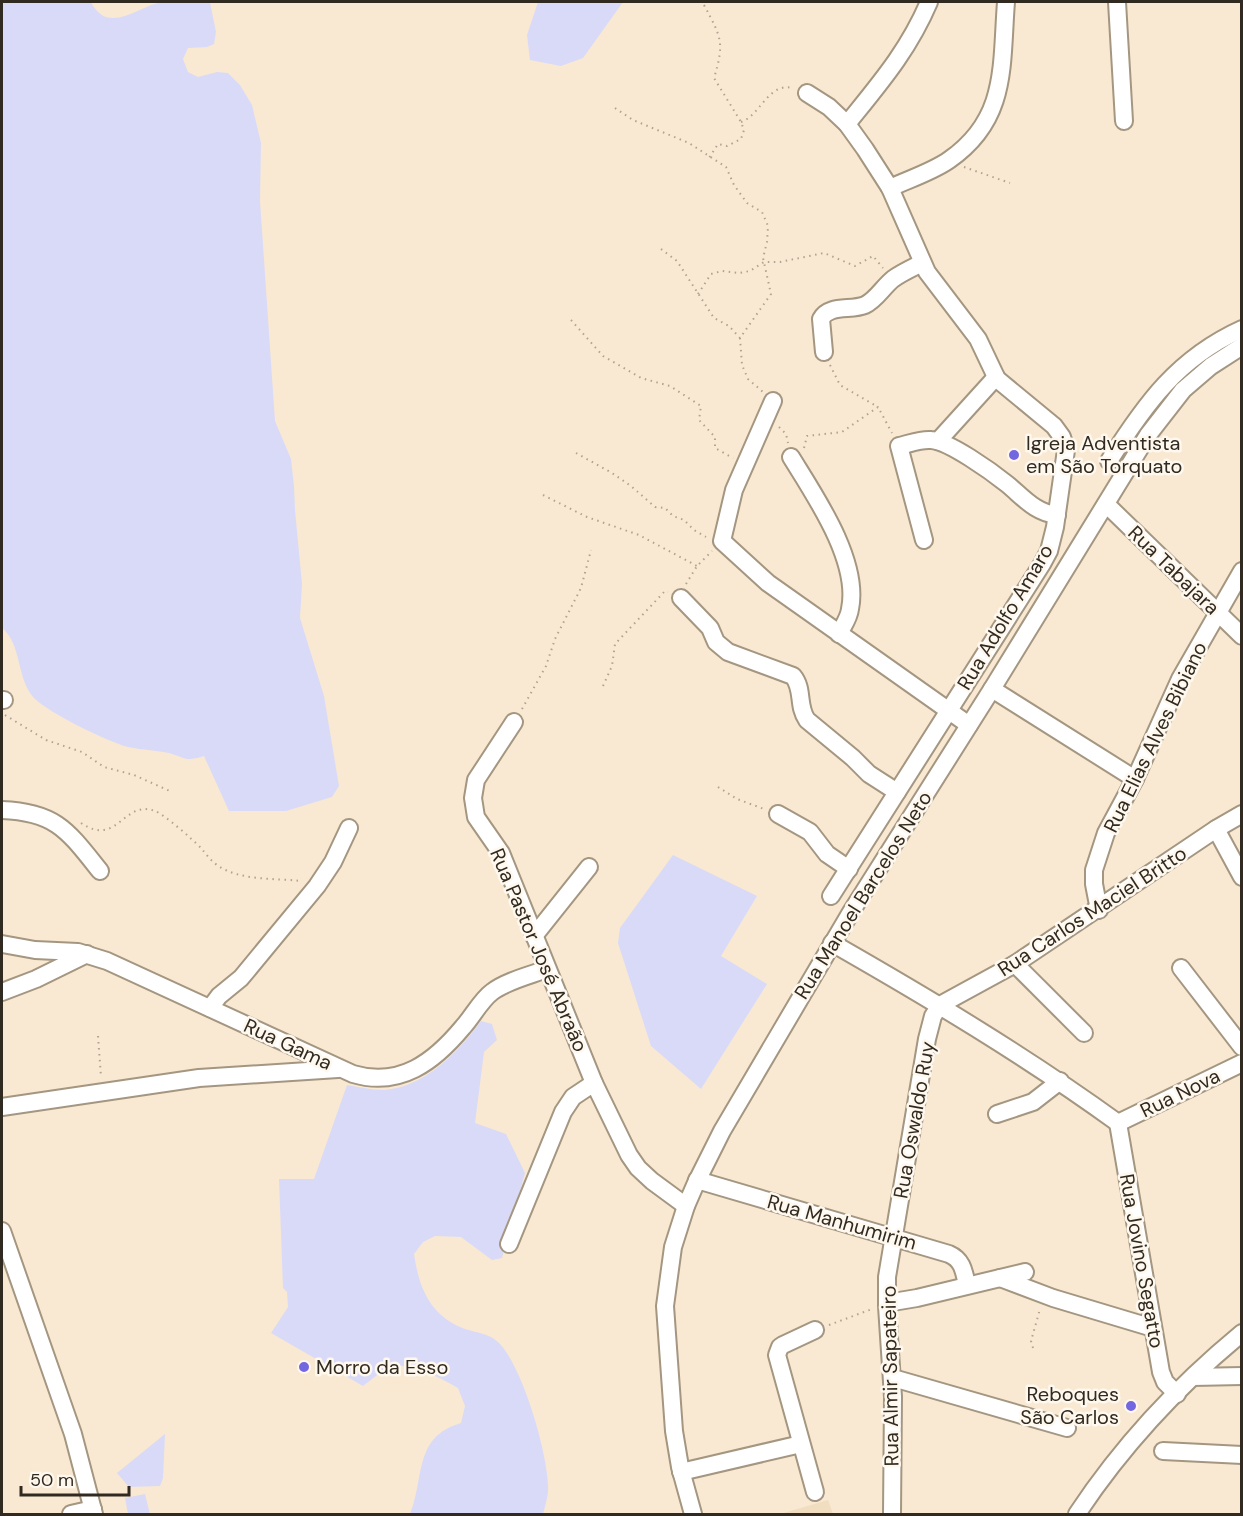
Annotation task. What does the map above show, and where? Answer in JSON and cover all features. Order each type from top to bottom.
[{"type":"street","points":[[847,124],[900,58],[929,2]]},
{"type":"street","points":[[890,188],[947,162],[969,145],[984,126],[995,102],[1001,70],[1006,2]]},
{"type":"street","points":[[1117,2],[1124,121]]},
{"type":"street","name":"Rua Adolfo Amaro","points":[[807,93],[829,107],[847,124],[890,188],[922,263],[932,280],[978,339],[996,377],[1001,384],[1054,426],[1062,437],[1066,450],[1053,539],[1042,564],[831,896]]},
{"type":"street","points":[[824,352],[821,319],[824,315],[836,310],[868,304],[892,279],[922,263]]},
{"type":"street","points":[[1109,461],[1144,409],[1184,365],[1206,348],[1242,329]]},
{"type":"street","name":"Rua Manoel Barcelos Neto","points":[[693,1515],[681,1472],[674,1431],[666,1306],[673,1247],[686,1206],[698,1180],[722,1131],[832,942],[992,689],[1148,435],[1170,404],[1196,377],[1242,346]]},
{"type":"street","points":[[938,441],[996,377]]},
{"type":"street","points":[[773,401],[734,490],[721,543],[768,584],[969,725]]},
{"type":"street","points":[[924,540],[899,446],[922,440],[938,441],[980,465],[1036,508],[1057,515]]},
{"type":"street","points":[[795,463],[825,510],[849,574],[852,595],[850,611],[839,634]]},
{"type":"street","name":"Rua Tabajara","points":[[1106,504],[1242,636]]},
{"type":"street","name":"Rua Elias Alves Bibiano","points":[[1099,910],[1094,884],[1097,857],[1180,679],[1242,571]]},
{"type":"street","points":[[681,598],[711,628],[716,642],[728,652],[793,675],[799,684],[802,712],[807,720],[869,774],[897,792]]},
{"type":"street","points":[[992,689],[1135,779]]},
{"type":"street","name":"Rua Pastor José Abraão","points":[[514,722],[476,780],[473,807],[480,826],[493,839],[501,853],[594,1083],[623,1145],[638,1168],[686,1206]]},
{"type":"street","points":[[2,810],[45,817],[70,835],[100,871]]},
{"type":"street","points":[[778,814],[810,832],[827,854],[849,869]]},
{"type":"street","name":"Rua Carlos Maciel Britto","points":[[940,1005],[1015,964],[1099,910],[1216,829],[1242,814]]},
{"type":"street","points":[[210,1008],[219,996],[241,978],[319,883],[333,862],[349,828]]},
{"type":"street","points":[[1216,829],[1242,877]]},
{"type":"street","points":[[534,936],[588,867]]},
{"type":"street","points":[[832,942],[940,1005],[1060,1081],[1118,1123]]},
{"type":"street","name":"Rua Gama","points":[[2,944],[87,954],[129,970],[353,1074],[375,1079],[407,1074],[446,1046],[492,992],[547,969]]},
{"type":"street","points":[[2,992],[36,980],[87,954]]},
{"type":"street","points":[[1015,964],[1084,1033]]},
{"type":"street","points":[[1181,968],[1242,1047]]},
{"type":"street","points":[[921,994],[930,1014],[929,1031]]},
{"type":"street","name":"Rua Oswaldo Ruy","points":[[893,1237],[929,1031],[935,1012],[940,1005]]},
{"type":"street","name":"Rua Nova","points":[[1118,1123],[1240,1066]]},
{"type":"street","points":[[2,1107],[220,1076],[342,1069]]},
{"type":"street","points":[[997,1114],[1033,1102],[1060,1081]]},
{"type":"street","points":[[509,1244],[563,1112],[573,1097],[594,1083]]},
{"type":"street","name":"Rua Jovino Segatto","points":[[1118,1123],[1163,1378],[1177,1394]]},
{"type":"street","name":"Rua Manhumirim","points":[[698,1180],[954,1256],[963,1266],[967,1285]]},
{"type":"street","points":[[2,1230],[73,1434],[93,1512],[70,1515]]},
{"type":"street","name":"Rua Almir Sapateiro","points":[[892,1515],[893,1378],[887,1303],[888,1271],[893,1237]]},
{"type":"street","points":[[887,1303],[1025,1272]]},
{"type":"street","points":[[1000,1278],[1044,1295],[1153,1328]]},
{"type":"street","points":[[815,1330],[783,1344],[778,1351],[777,1359],[815,1492]]},
{"type":"street","points":[[1077,1515],[1119,1456],[1193,1377],[1242,1333]]},
{"type":"street","points":[[1193,1377],[1242,1376]]},
{"type":"street","points":[[893,1378],[1067,1428]]},
{"type":"street","points":[[681,1472],[801,1444]]},
{"type":"street","points":[[1163,1451],[1242,1455]]},
{"type":"path","points":[[704,5],[720,34],[720,59],[714,78],[744,130],[741,139],[727,146],[718,144],[709,158]]},
{"type":"path","points":[[741,122],[749,119],[771,92],[789,87],[807,93]]},
{"type":"path","points":[[615,108],[633,120],[689,143],[726,167],[734,185],[747,203],[762,212],[768,226],[764,262],[771,294],[740,338]]},
{"type":"path","points":[[947,162],[1010,183]]},
{"type":"path","points":[[662,249],[677,261],[714,318],[729,326],[740,338],[742,365],[748,380],[773,401]]},
{"type":"path","points":[[698,294],[711,274],[722,271],[739,273],[750,271],[764,262],[796,260],[824,254],[855,266],[873,256],[892,279]]},
{"type":"path","points":[[571,320],[603,356],[640,378],[670,386],[701,406],[699,420],[715,437],[716,448],[745,466]]},
{"type":"path","points":[[824,352],[840,385],[878,407],[899,446]]},
{"type":"path","points":[[795,463],[807,436],[842,432],[878,407]]},
{"type":"path","points":[[766,420],[786,434],[795,463]]},
{"type":"path","points":[[576,453],[631,486],[655,507],[665,508],[673,516],[684,520],[694,530],[721,543],[697,566],[681,598],[666,591],[615,644],[612,666],[603,687]]},
{"type":"path","points":[[543,495],[587,517],[639,535],[697,566]]},
{"type":"path","points":[[514,722],[546,666],[555,639],[581,588],[591,550]]},
{"type":"path","points":[[2,704],[37,735],[82,752],[104,767],[134,775],[172,792]]},
{"type":"path","points":[[718,787],[738,799],[778,814]]},
{"type":"path","points":[[77,821],[88,828],[102,831],[113,828],[137,810],[154,810],[194,841],[211,860],[223,868],[241,874],[319,883]]},
{"type":"path","points":[[98,1036],[102,1092]]},
{"type":"path","points":[[1034,1348],[1031,1341],[1044,1295]]},
{"type":"path","points":[[815,1330],[887,1303]]},
{"type":"shaded area","points":[[2,2],[91,2],[98,12],[106,17],[115,18],[162,2],[210,2],[216,32],[214,44],[207,47],[188,48],[183,59],[188,72],[198,77],[217,72],[228,73],[240,85],[252,105],[261,143],[260,201],[275,421],[291,459],[302,584],[300,618],[324,696],[339,786],[332,797],[286,811],[229,811],[204,756],[186,759],[169,753],[128,747],[78,726],[41,704],[28,690],[13,643],[2,628]]},
{"type":"shaded area","points":[[538,2],[623,2],[583,58],[561,66],[530,60],[527,35]]},
{"type":"shaded area","points":[[673,855],[757,896],[721,956],[767,984],[701,1089],[651,1046],[618,943],[620,928]]},
{"type":"shaded area","points":[[481,1021],[492,1024],[497,1040],[484,1052],[475,1123],[506,1134],[525,1173],[502,1258],[492,1260],[461,1237],[435,1236],[423,1242],[414,1254],[423,1289],[435,1309],[453,1323],[494,1339],[507,1353],[525,1390],[533,1413],[544,1458],[548,1492],[543,1514],[410,1514],[428,1448],[446,1429],[461,1423],[465,1406],[458,1388],[426,1372],[407,1366],[384,1370],[363,1386],[271,1333],[288,1307],[287,1292],[283,1288],[279,1179],[314,1179],[347,1085],[384,1090],[413,1082],[427,1075],[451,1056]]},
{"type":"shaded area","points":[[165,1434],[163,1478],[160,1486],[129,1487],[117,1473]]},
{"type":"shaded area","points":[[145,1494],[150,1514],[128,1514],[125,1498]]},
{"type":"shaded area","points":[[828,1500],[833,1514],[780,1514],[818,1503]]},
{"type":"place","name":"Igreja Adventista em São Torquato","points":[[1014,455]]},
{"type":"place","name":"Morro da Esso","points":[[304,1367]]},
{"type":"place","name":"Reboques São Carlos","points":[[1131,1406]]}]
